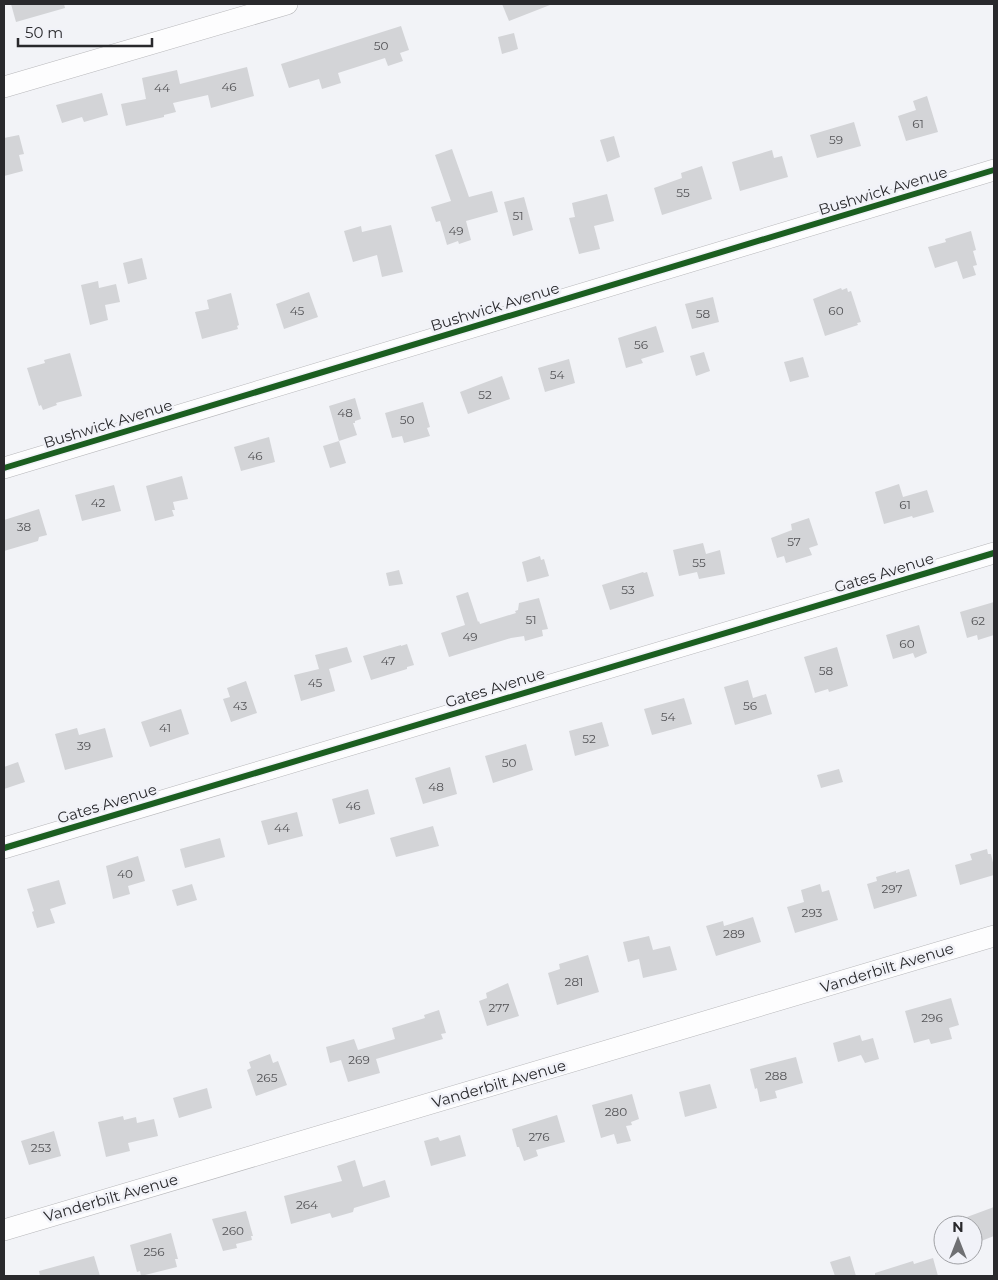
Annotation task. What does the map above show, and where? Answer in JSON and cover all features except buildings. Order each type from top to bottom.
[{"type":"street","points":[[4,86],[287,4]]},
{"type":"street","name":"Bushwick Avenue","points":[[4,468],[994,170]]},
{"type":"street","name":"Gates Avenue","points":[[4,848],[994,553]]},
{"type":"street","name":"Vanderbilt Avenue","points":[[4,1230],[994,936]]},
{"type":"cycle path","points":[[4,468],[994,170]]},
{"type":"cycle path","points":[[4,848],[994,553]]}]
